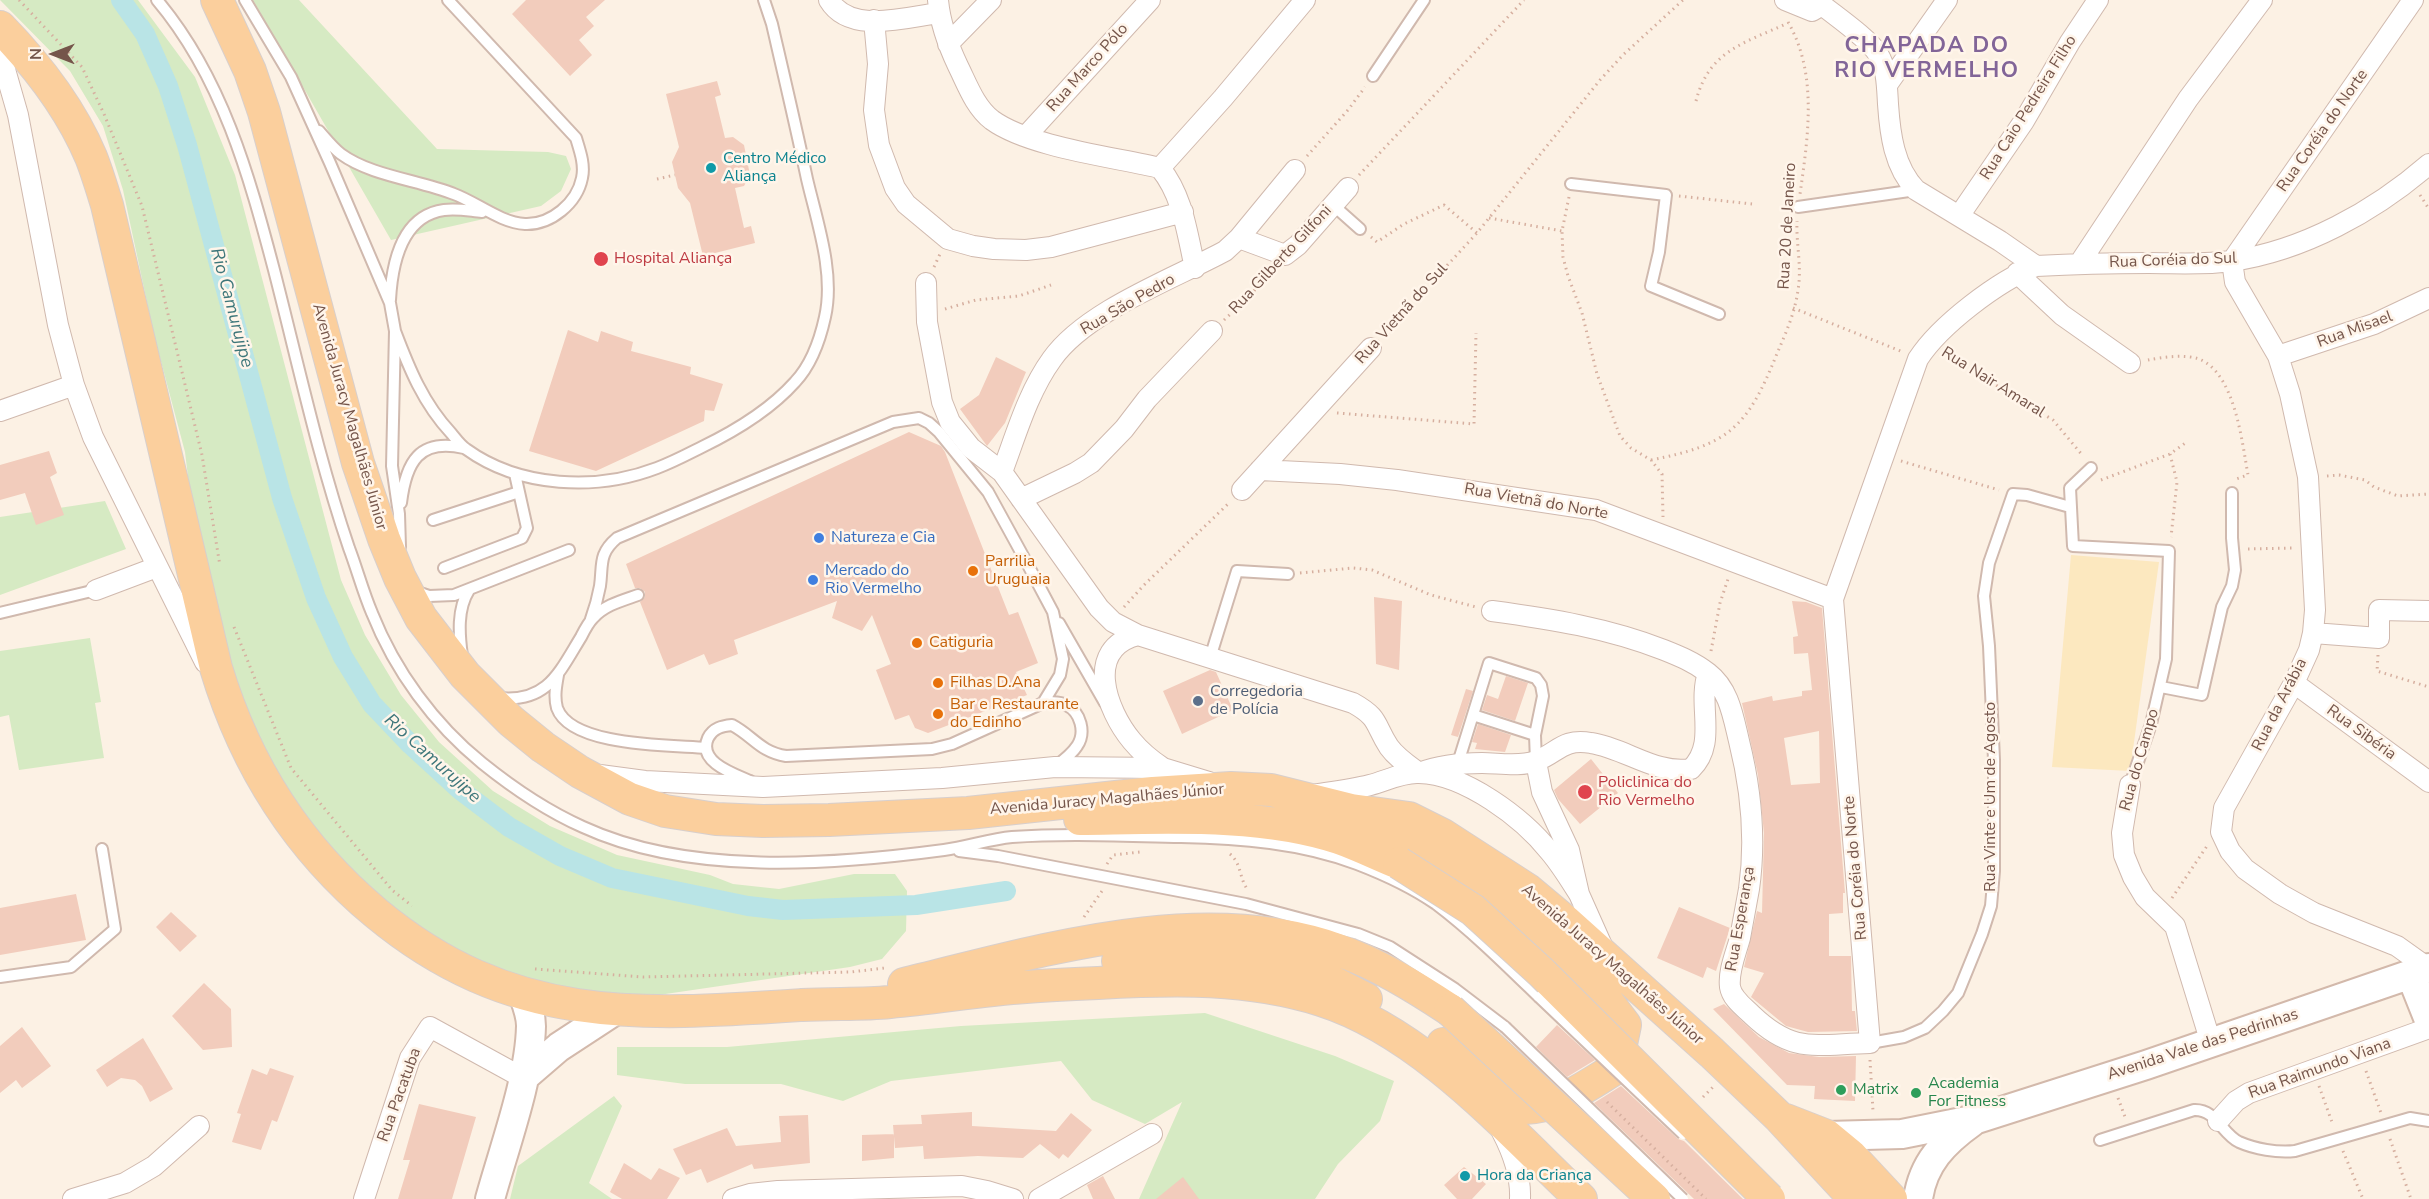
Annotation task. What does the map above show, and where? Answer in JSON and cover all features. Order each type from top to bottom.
[{"type":"main road","name":"Avenida Juracy Magalhães Júnior","points":[[217,0],[238,43],[264,112],[358,463],[384,539],[403,583],[421,618],[475,685],[543,747],[580,772],[630,799],[665,811],[716,819],[829,820],[968,813],[1153,793],[1231,788],[1271,790],[1351,810],[1409,818],[1443,835],[1528,890],[1712,1053],[1779,1117],[1855,1199]]},
{"type":"main road","points":[[0,27],[49,83],[91,157],[107,206],[216,668],[229,709],[267,787],[293,826],[324,864],[356,896],[393,927],[433,954],[476,976],[523,994],[565,1004],[614,1011],[664,1013],[827,1003],[885,1003],[1026,987],[1159,980],[1222,981],[1276,988],[1324,1001],[1362,1018],[1406,1044],[1445,1072],[1581,1199]]},
{"type":"main road","points":[[1026,987],[1089,963],[1100,962],[1199,956],[1307,969],[1422,1028],[1525,1108],[1551,1104],[1616,1068],[1625,1025],[1588,976],[1501,900],[1351,810]]},
{"type":"main road","name":"Avenida Juracy Magalhães Júnior","points":[[968,813],[1049,819],[1201,819],[1267,823],[1339,838],[1399,863],[1473,910],[1541,972],[1769,1199]]},
{"type":"main road","points":[[827,1003],[969,968],[1126,935],[1176,930],[1233,929],[1282,936],[1338,950],[1404,981],[1450,1010],[1654,1199]]},
{"type":"main road","points":[[1779,1117],[1827,1136],[1850,1155],[1891,1199]]},
{"type":"street","points":[[830,0],[840,13],[852,18],[874,20],[939,7],[948,44],[980,108],[992,120],[1026,136],[1059,146],[1160,168],[1169,179],[1183,212],[1195,268]]},
{"type":"street","points":[[948,44],[991,0]]},
{"type":"street","name":"Rua Marco Pólo","points":[[1026,136],[1150,0]]},
{"type":"street","points":[[1160,168],[1223,98],[1305,0]]},
{"type":"street","points":[[1887,86],[1947,0]]},
{"type":"street","name":"Rua Caio Pedreira Filho","points":[[1959,216],[2024,121],[2070,42],[2098,0]]},
{"type":"street","points":[[2079,264],[2188,99],[2262,0]]},
{"type":"street","name":"Rua Coréia do Norte","points":[[2232,261],[2413,0]]},
{"type":"street","points":[[1784,8],[1812,11],[1824,2],[1877,52],[1883,65],[1887,86],[1889,124],[1894,149],[1906,179],[1916,190],[1959,216],[2026,269],[2062,315],[2130,363]]},
{"type":"street","points":[[874,20],[878,64],[874,110],[879,145],[895,188],[906,204],[921,219],[948,239],[994,249],[1051,248],[1183,212]]},
{"type":"street","points":[[0,52],[18,115],[58,325],[74,385],[93,437],[229,709]]},
{"type":"street","name":"Rua Coréia do Sul","points":[[2026,269],[2079,264],[2232,261],[2285,248],[2326,231],[2376,203],[2411,180],[2429,164]]},
{"type":"street","name":"Rua São Pedro","points":[[1002,472],[1037,386],[1052,359],[1072,337],[1097,319],[1225,251],[1239,238],[1295,170]]},
{"type":"street","name":"Rua Gilberto Gilfoni","points":[[1285,255],[1298,245],[1348,188]]},
{"type":"street","points":[[1239,238],[1285,255]]},
{"type":"street","name":"Rua da Arábia","points":[[2221,832],[2224,808],[2294,683],[2309,650],[2315,610],[2308,477],[2290,394],[2278,356],[2235,282],[2232,261]]},
{"type":"street","points":[[1833,599],[1882,455],[1923,351],[1982,298],[2026,269]]},
{"type":"street","points":[[926,283],[926,315],[942,402],[950,422],[971,448],[1002,472],[1089,596],[1113,622],[1138,635],[1353,703],[1368,712],[1378,722],[1397,756],[1419,772],[1461,784],[1494,802],[1525,826],[1550,851],[1579,894],[1608,959]]},
{"type":"street","name":"Rua Misael","points":[[2278,356],[2374,324],[2429,298]]},
{"type":"street","points":[[1021,499],[1091,463],[1212,332]]},
{"type":"street","name":"Rua Vietnã do Sul","points":[[1242,490],[1371,348]]},
{"type":"street","points":[[0,411],[74,385]]},
{"type":"street","name":"Rua Vietnã do Norte","points":[[1260,470],[1340,474],[1530,498],[1596,510],[1833,599]]},
{"type":"street","points":[[96,590],[157,567]]},
{"type":"street","name":"Rua Coréia do Norte","points":[[1833,599],[1870,1043]]},
{"type":"street","points":[[2313,633],[2379,638],[2379,610],[2429,611]]},
{"type":"street","name":"Rua Esperança","points":[[1492,611],[1544,618],[1635,639],[1689,661],[1708,673],[1722,687],[1730,706],[1746,768],[1750,794],[1752,859],[1749,888],[1731,972],[1730,987],[1735,998],[1759,1022],[1786,1040],[1798,1044],[1820,1045],[1870,1043]]},
{"type":"street","points":[[1138,635],[1124,638],[1114,647],[1107,660],[1104,675],[1106,691],[1115,717],[1144,755],[1163,768]]},
{"type":"street","points":[[1301,796],[1372,784],[1439,765],[1536,762],[1570,742],[1589,742],[1611,747],[1669,770],[1691,769],[1702,754],[1706,737],[1703,701],[1708,673]]},
{"type":"street","name":"Rua Sibéria","points":[[2294,683],[2429,782]]},
{"type":"street","points":[[1372,784],[1382,762],[1384,735]]},
{"type":"street","points":[[1536,762],[1542,792],[1569,850],[1579,894]]},
{"type":"street","points":[[580,772],[645,781],[763,788],[942,778],[1055,767],[1163,768],[1231,788]]},
{"type":"street","name":"Rua do Campo","points":[[2130,785],[2122,833],[2124,855],[2145,897],[2175,926],[2211,1043]]},
{"type":"street","points":[[2221,832],[2230,851],[2246,869],[2280,894],[2314,913],[2397,946],[2423,970],[2429,1020]]},
{"type":"street","name":"Avenida Vale das Pedrinhas","points":[[1827,1136],[1902,1134],[1977,1119],[2211,1043],[2423,970]]},
{"type":"street","points":[[490,1199],[523,1078],[531,1026],[523,994]]},
{"type":"street","points":[[523,1078],[560,1047],[614,1011]]},
{"type":"street","name":"Rua Pacatuba","points":[[364,1199],[410,1058],[430,1027],[523,1078]]},
{"type":"street","name":"Rua Raimundo Viana","points":[[2218,1120],[2236,1101],[2249,1093],[2429,1028]]},
{"type":"street","points":[[1494,1116],[1509,1146],[1516,1167],[1521,1184],[1520,1199]]},
{"type":"street","name":"Avenida Vale das Pedrinhas","points":[[1918,1199],[1924,1177],[1942,1146],[1977,1119]]},
{"type":"street","points":[[73,1199],[124,1183],[154,1167],[199,1126]]},
{"type":"street","points":[[1039,1199],[1152,1134]]},
{"type":"street","points":[[733,1199],[750,1194],[778,1191],[962,1186],[1013,1199]]},
{"type":"lane","points":[[157,0],[215,88],[253,190],[337,512],[372,615],[400,669],[434,717],[481,762],[542,806],[585,829],[643,848],[709,859],[808,863],[949,849],[1010,837],[1093,836],[1220,838],[1321,852],[1358,864],[1433,902],[1495,956],[1689,1140]]},
{"type":"lane","points":[[244,0],[291,77],[390,303],[395,331],[392,466],[399,514],[403,583],[429,596],[440,597],[470,590],[569,550]]},
{"type":"lane","points":[[312,124],[342,154],[361,164],[454,194],[490,213],[524,224],[554,216],[566,207],[577,193],[582,178],[576,138],[448,0]]},
{"type":"lane","points":[[399,514],[410,465],[422,451],[434,446],[448,444],[464,448],[515,474],[558,482],[625,477],[657,468],[742,425],[795,382],[809,362],[820,338],[826,314],[826,266],[765,0]]},
{"type":"lane","points":[[1373,76],[1424,0]]},
{"type":"lane","points":[[1571,183],[1666,195],[1659,252],[1651,286],[1719,314]]},
{"type":"lane","points":[[1798,207],[1916,190]]},
{"type":"lane","points":[[1333,204],[1360,229]]},
{"type":"lane","points":[[390,303],[392,272],[397,250],[410,230],[428,216],[443,210],[490,213]]},
{"type":"lane","points":[[395,331],[423,398],[464,448]]},
{"type":"lane","points":[[470,590],[463,599],[460,622],[475,685],[516,699],[530,697],[558,675],[591,619],[599,589],[602,557],[607,547],[617,538],[893,422],[919,418],[939,432],[988,492],[1099,695],[1115,717]]},
{"type":"lane","points":[[2091,468],[2070,488],[2073,546],[2169,551]]},
{"type":"lane","points":[[444,568],[522,538],[528,528],[515,474]]},
{"type":"lane","points":[[433,520],[519,492]]},
{"type":"lane","points":[[2161,687],[2202,695],[2222,607],[2232,586],[2235,570],[2232,492]]},
{"type":"lane","points":[[2013,494],[2027,495],[2070,507]]},
{"type":"lane","name":"Rua Vinte e Um de Agosto","points":[[1870,1043],[1904,1037],[1925,1028],[1943,1011],[1958,993],[1991,906],[1994,871],[1994,760],[1989,646],[1984,596],[1989,562],[2013,494]]},
{"type":"lane","name":"Rua do Campo","points":[[2130,785],[2142,757],[2161,687],[2168,632],[2169,551]]},
{"type":"lane","points":[[1210,658],[1237,571],[1288,574]]},
{"type":"lane","points":[[0,614],[96,590]]},
{"type":"lane","points":[[591,619],[605,608],[638,595]]},
{"type":"lane","points":[[1043,703],[1060,675],[1063,659],[1053,612]]},
{"type":"lane","points":[[1458,763],[1489,663],[1536,678],[1541,685],[1543,696],[1535,735],[1536,762]]},
{"type":"lane","points":[[558,675],[555,694],[558,709],[566,721],[577,729],[591,735],[619,740],[706,748]]},
{"type":"lane","points":[[763,788],[717,765],[709,758],[706,748],[708,738],[714,730],[732,725],[743,730],[765,750],[786,756],[932,748],[952,744],[1043,703],[1066,704],[1074,710],[1080,720],[1082,732],[1079,744],[1055,767]]},
{"type":"lane","points":[[1473,715],[1535,735]]},
{"type":"lane","points":[[0,977],[71,967],[115,929],[102,849]]},
{"type":"lane","points":[[949,849],[998,856],[1246,904],[1358,934],[1390,947],[1455,989],[1505,1027],[1683,1199]]},
{"type":"lane","points":[[2100,1140],[2201,1109],[2218,1120],[2238,1142],[2280,1153],[2295,1151],[2410,1118],[2429,1121]]},
{"type":"lane","points":[[1738,1184],[1754,1199]]},
{"type":"path","points":[[1348,188],[1524,0]]},
{"type":"path","name":"Rua Vietnã do Sul","points":[[1371,348],[1489,218],[1600,80],[1623,55],[1683,0]]},
{"type":"path","name":"Rua 20 de Janeiro","points":[[1651,460],[1701,448],[1719,439],[1749,413],[1770,370],[1793,308],[1798,290],[1798,207],[1809,107],[1808,81],[1797,38],[1788,23],[1784,8]]},
{"type":"path","points":[[1696,101],[1701,83],[1712,65],[1731,49],[1788,23]]},
{"type":"path","points":[[1295,170],[1348,110],[1373,76]]},
{"type":"path","points":[[657,179],[675,175]]},
{"type":"path","points":[[1571,183],[1562,231],[1565,267],[1582,313],[1597,374],[1620,436],[1631,448],[1651,460],[1662,474],[1664,511],[1661,533]]},
{"type":"path","points":[[1666,195],[1752,204]]},
{"type":"path","points":[[1360,229],[1377,242],[1404,224],[1444,205],[1477,232]]},
{"type":"path","points":[[1489,218],[1562,231]]},
{"type":"path","points":[[926,283],[948,239]]},
{"type":"path","name":"Rua Gilberto Gilfoni","points":[[1212,332],[1247,299],[1285,255]]},
{"type":"path","points":[[926,315],[976,300],[1019,296],[1051,285]]},
{"type":"path","name":"Rua Nair Amaral","points":[[1793,308],[1923,351],[2053,420],[2091,468]]},
{"type":"path","points":[[1311,413],[1355,413],[1474,424],[1476,333]]},
{"type":"path","points":[[2130,363],[2182,357],[2197,358],[2209,364],[2227,390],[2236,412],[2248,475],[2232,480],[2232,492]]},
{"type":"path","points":[[2070,488],[2170,454],[2188,441]]},
{"type":"path","points":[[2169,551],[2177,482],[2170,454]]},
{"type":"path","points":[[1882,455],[2013,494]]},
{"type":"path","points":[[2308,477],[2339,475],[2352,477],[2365,480],[2374,487],[2398,496],[2429,494]]},
{"type":"path","points":[[1113,622],[1144,585],[1242,490]]},
{"type":"path","points":[[2233,550],[2312,548]]},
{"type":"path","points":[[1708,673],[1720,603],[1734,563]]},
{"type":"path","points":[[1288,574],[1353,568],[1372,570],[1431,595],[1492,611]]},
{"type":"path","points":[[2379,638],[2377,671],[2429,687]]},
{"type":"path","points":[[2162,913],[2207,845],[2221,832]]},
{"type":"path","points":[[1870,1043],[1874,1136]]},
{"type":"path","points":[[2114,1089],[2126,1119]]},
{"type":"green space","points":[[0,0],[138,0],[195,77],[235,175],[341,580],[365,635],[401,695],[439,742],[493,791],[550,826],[617,855],[710,875],[733,884],[779,889],[854,874],[895,874],[907,891],[906,931],[882,959],[850,967],[638,998],[516,986],[438,951],[310,850],[214,692],[185,452],[154,335],[123,190],[103,126],[70,71]]},
{"type":"green space","points":[[253,0],[299,0],[437,149],[548,152],[566,156],[571,169],[561,191],[541,206],[391,240]]},
{"type":"green space","points":[[105,501],[126,549],[0,595],[0,517]]},
{"type":"green space","points":[[90,638],[101,702],[95,703],[104,758],[19,770],[9,715],[0,717],[0,651]]},
{"type":"green space","points":[[1205,1013],[1335,1056],[1394,1081],[1380,1121],[1338,1164],[1315,1199],[1139,1199],[1182,1102],[1145,1124],[1092,1100],[1061,1061],[891,1081],[843,1101],[781,1084],[685,1084],[617,1075],[617,1047],[727,1047],[961,1026]]},
{"type":"green space","points":[[614,1096],[622,1106],[589,1183],[612,1199],[510,1199],[518,1166]]},
{"type":"sand","points":[[2071,555],[2159,562],[2130,771],[2052,767]]},
{"type":"building","points":[[526,0],[605,0],[586,17],[594,26],[579,40],[592,55],[570,76],[512,14]]},
{"type":"building","name":"Centro Médico Aliança","points":[[717,81],[721,95],[715,97],[725,138],[733,137],[744,145],[750,175],[744,186],[735,188],[744,228],[751,226],[755,243],[703,256],[690,203],[678,188],[672,162],[679,147],[666,94]]},
{"type":"building","points":[[568,330],[598,342],[601,331],[633,342],[631,351],[691,367],[690,374],[723,384],[714,411],[705,410],[704,421],[596,471],[529,451]]},
{"type":"building","points":[[996,357],[1026,372],[1005,423],[987,446],[960,409],[979,395]]},
{"type":"building","name":"Mercado do Rio Vermelho","points":[[909,432],[941,446],[945,452],[1009,615],[1018,612],[1038,663],[1016,672],[1027,695],[928,733],[915,728],[909,715],[895,720],[876,670],[891,664],[872,615],[862,631],[832,618],[837,601],[734,640],[738,654],[709,665],[704,654],[667,670],[640,602],[645,597],[645,592],[640,588],[635,588],[626,564]]},
{"type":"building","points":[[49,451],[57,473],[50,477],[64,515],[36,525],[25,493],[0,500],[0,465]]},
{"type":"building","points":[[1374,597],[1402,601],[1399,670],[1376,664]]},
{"type":"building","points":[[1792,601],[1806,602],[1822,608],[1845,893],[1843,893],[1843,913],[1829,914],[1829,956],[1851,956],[1852,1011],[1855,1011],[1857,1031],[1808,1032],[1786,1026],[1751,997],[1764,973],[1744,967],[1757,911],[1762,913],[1764,833],[1758,775],[1742,703],[1772,696],[1773,701],[1802,696],[1802,691],[1812,690],[1808,653],[1794,654],[1793,637],[1798,636]],"holes":[[[1819,731],[1820,783],[1791,785],[1784,738]]]},
{"type":"building","name":"Corregedoria de Polícia","points":[[1210,670],[1216,672],[1233,710],[1182,734],[1163,691]]},
{"type":"building","points":[[1506,676],[1528,683],[1515,721],[1482,710],[1487,695],[1498,699]]},
{"type":"building","points":[[1466,689],[1473,691],[1458,737],[1451,735]]},
{"type":"building","points":[[1478,724],[1511,735],[1505,752],[1475,749],[1477,743],[1472,742]]},
{"type":"building","name":"Policlinica do Rio Vermelho","points":[[1591,759],[1618,793],[1580,824],[1558,799],[1554,790]]},
{"type":"building","points":[[76,894],[86,940],[0,955],[0,908]]},
{"type":"building","points":[[1679,907],[1730,928],[1716,971],[1707,967],[1703,978],[1657,958]]},
{"type":"building","points":[[171,912],[197,936],[180,952],[156,927]]},
{"type":"building","points":[[204,983],[231,1009],[232,1047],[203,1050],[172,1016]]},
{"type":"building","points":[[1724,1004],[1759,1037],[1789,1053],[1819,1057],[1856,1056],[1855,1101],[1814,1099],[1815,1086],[1787,1085],[1713,1009]]},
{"type":"building","points":[[1557,1025],[1595,1060],[1567,1077],[1536,1047]]},
{"type":"building","points":[[22,1027],[51,1066],[22,1088],[16,1080],[0,1093],[0,1046]]},
{"type":"building","points":[[143,1038],[173,1089],[150,1102],[142,1086],[135,1080],[121,1078],[107,1087],[96,1070]]},
{"type":"building","points":[[270,1068],[294,1076],[277,1122],[272,1120],[261,1150],[232,1142],[241,1114],[237,1113],[252,1069],[267,1075]]},
{"type":"building","points":[[1621,1086],[1678,1139],[1684,1141],[1743,1199],[1694,1199],[1594,1103]]},
{"type":"building","points":[[419,1104],[476,1117],[452,1199],[398,1199],[410,1160],[403,1160]]},
{"type":"building","points":[[972,1112],[972,1126],[1056,1131],[1071,1113],[1092,1130],[1068,1158],[1063,1154],[1059,1159],[1040,1144],[1023,1158],[978,1156],[924,1159],[923,1146],[895,1148],[893,1125],[922,1124],[921,1115]]},
{"type":"building","points":[[808,1115],[810,1163],[754,1169],[752,1164],[707,1183],[701,1169],[686,1175],[673,1149],[727,1128],[736,1146],[781,1142],[779,1116]]},
{"type":"building","points":[[894,1134],[894,1158],[862,1161],[862,1135]]},
{"type":"building","points":[[624,1163],[651,1180],[659,1168],[680,1178],[667,1199],[622,1199],[610,1192]]},
{"type":"building","name":"Hora da Criança","points":[[1464,1167],[1486,1184],[1472,1199],[1457,1199],[1444,1185]]},
{"type":"building","points":[[1103,1176],[1115,1199],[1093,1199],[1087,1185]]},
{"type":"building","points":[[1183,1177],[1199,1199],[1156,1199]]},
{"type":"waterway","name":"Rio Camurujipe","points":[[121,0],[145,34],[168,86],[187,145],[282,498],[316,598],[343,657],[372,704],[411,745],[459,789],[509,827],[560,856],[612,878],[748,906],[783,910],[916,905],[1006,891]]},
{"type":"place","name":"Centro Médico Aliança","points":[[711,168]]},
{"type":"place","name":"Hospital Aliança","points":[[601,259]]},
{"type":"place","name":"Natureza e Cia","points":[[819,538]]},
{"type":"place","name":"Parrilia Uruguaia","points":[[973,571]]},
{"type":"place","name":"Mercado do Rio Vermelho","points":[[813,580]]},
{"type":"place","name":"Catiguria","points":[[917,643]]},
{"type":"place","name":"Filhas D.Ana","points":[[938,683]]},
{"type":"place","name":"Corregedoria de Polícia","points":[[1198,701]]},
{"type":"place","name":"Bar e Restaurante do Edinho","points":[[938,714]]},
{"type":"place","name":"Policlinica do Rio Vermelho","points":[[1585,792]]},
{"type":"place","name":"Matrix","points":[[1841,1090]]},
{"type":"place","name":"Academia For Fitness","points":[[1916,1093]]},
{"type":"place","name":"Hora da Criança","points":[[1465,1176]]},
{"type":"district","name":"CHAPADA DO RIO VERMELHO","points":[[1927,60]]}]
